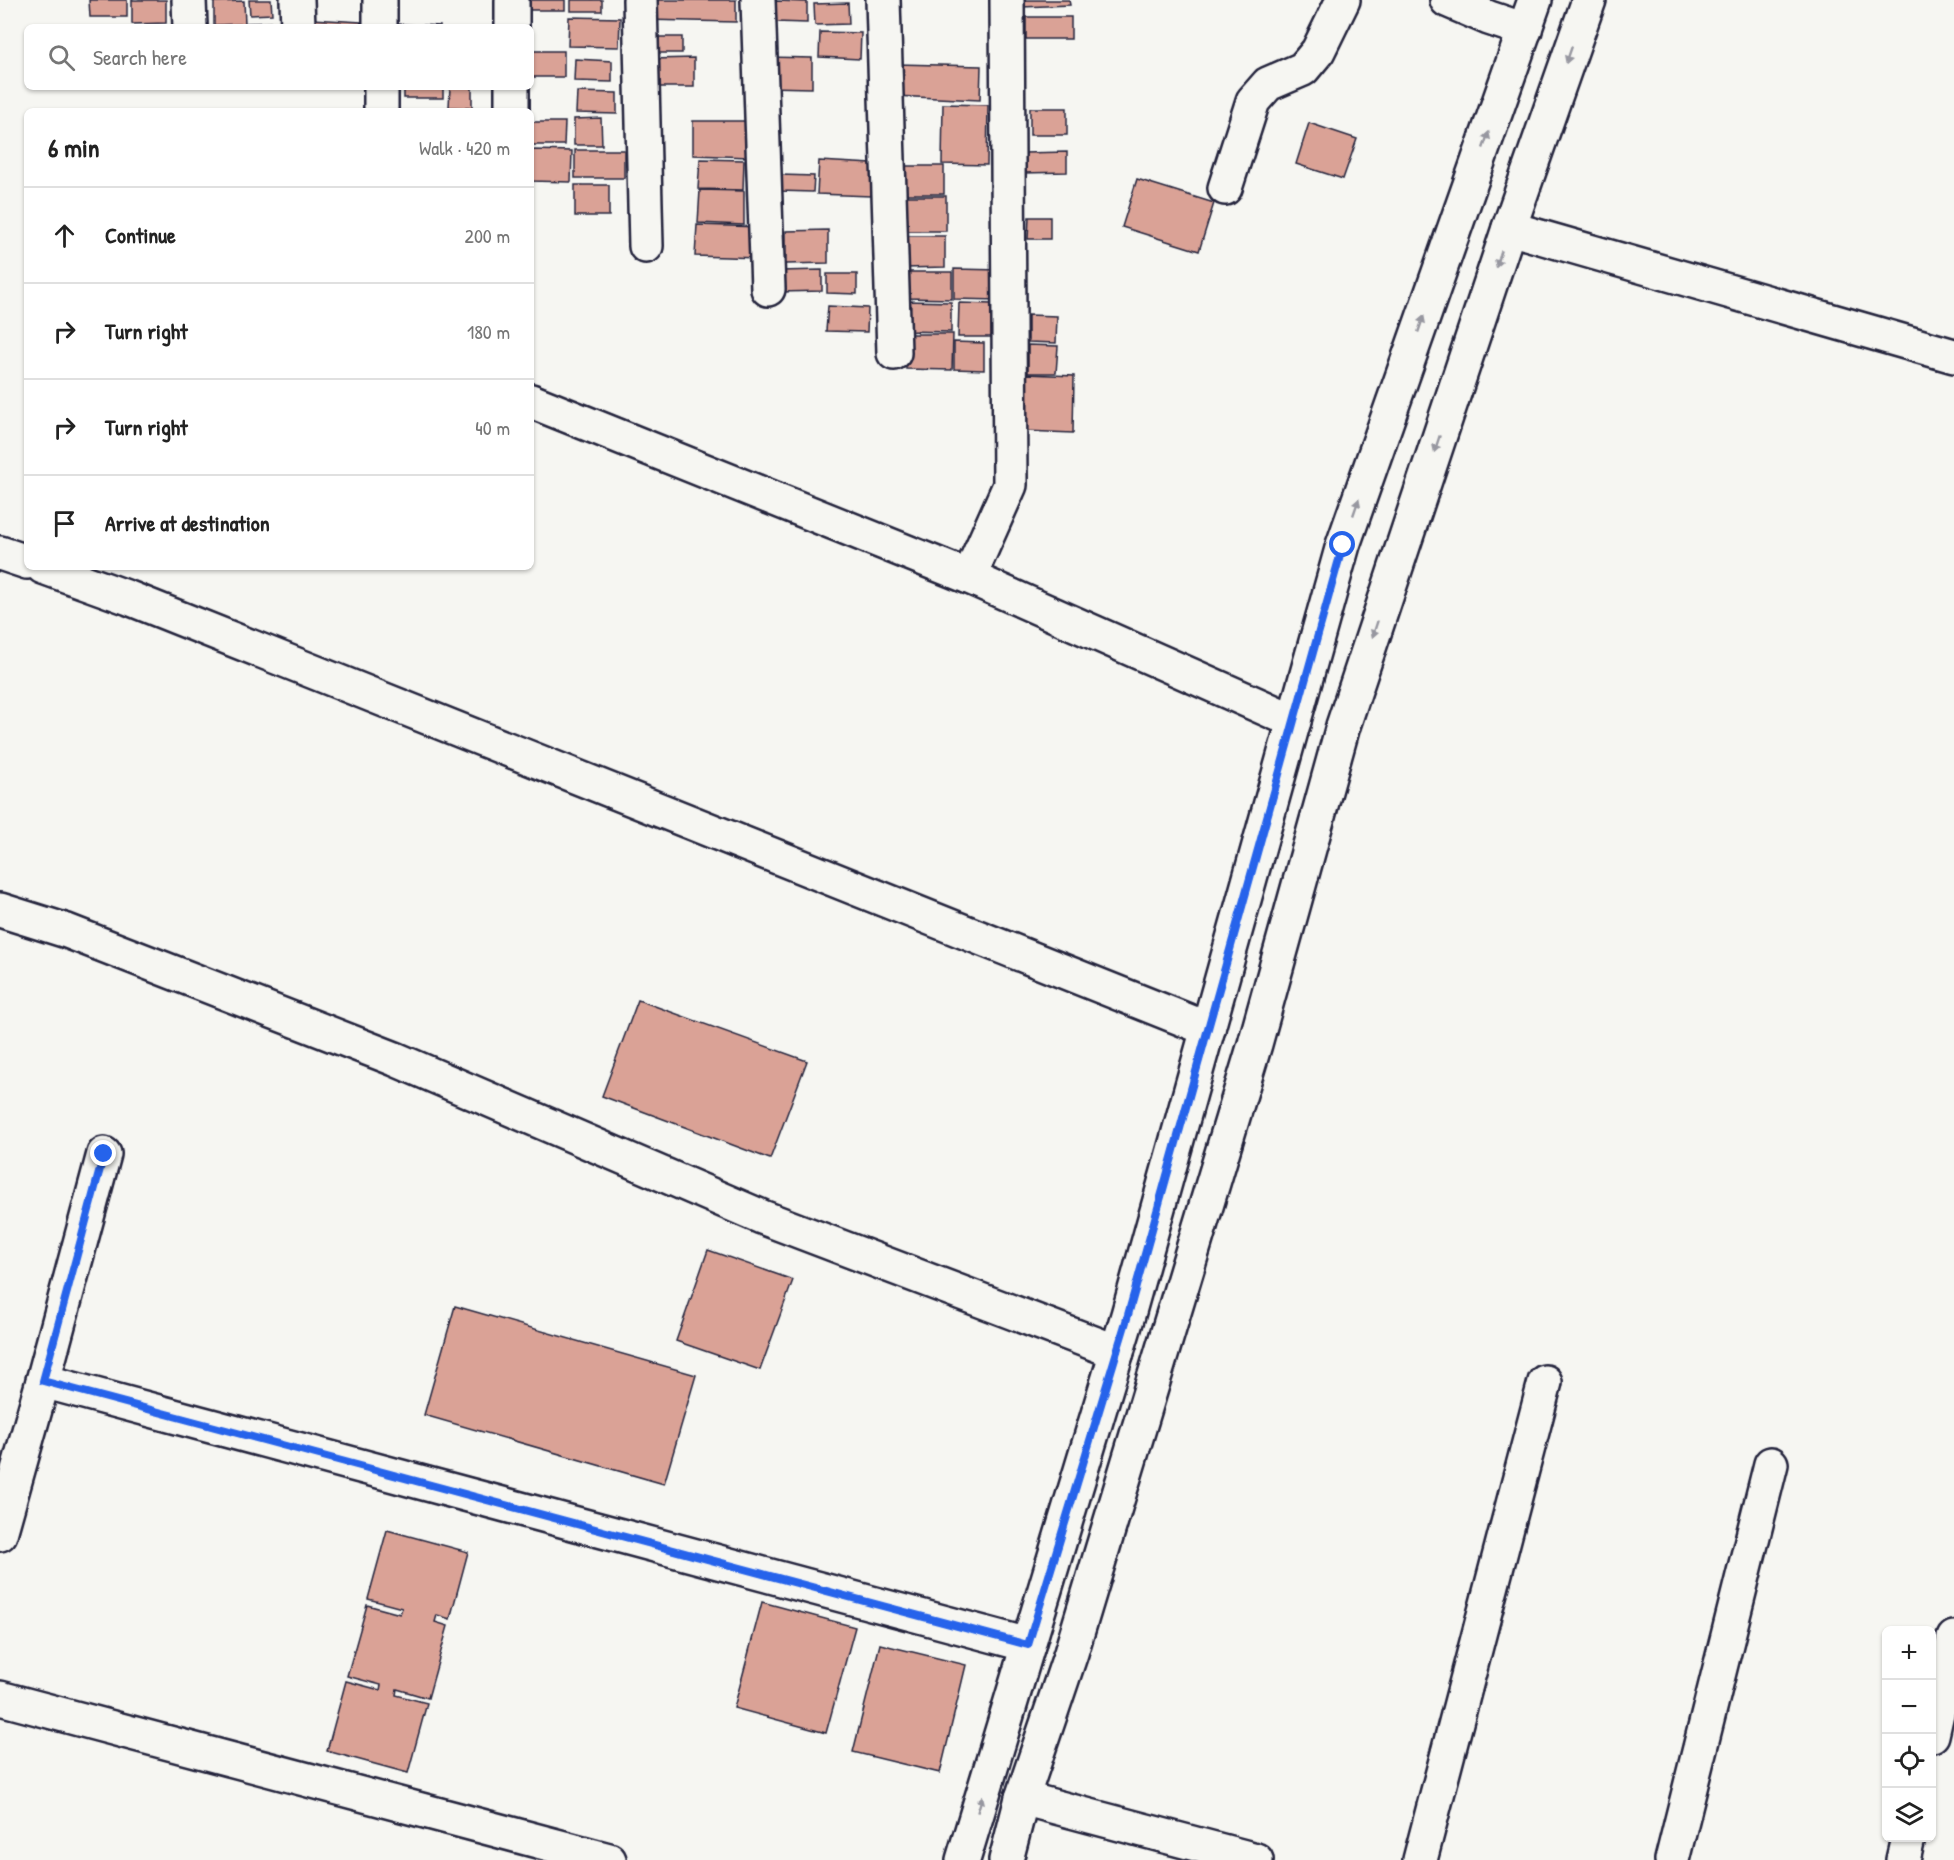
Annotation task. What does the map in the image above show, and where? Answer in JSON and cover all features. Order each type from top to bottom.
[{"type":"street","points":[[189,0],[190,24]]},
{"type":"street","points":[[297,0],[298,24]]},
{"type":"street","points":[[380,0],[380,24]]},
{"type":"street","points":[[512,0],[512,24]]},
{"type":"street","points":[[640,0],[646,246]]},
{"type":"street","points":[[758,0],[768,289]]},
{"type":"street","points":[[883,0],[894,353]]},
{"type":"street","points":[[969,578],[1010,485],[1007,0]]},
{"type":"street","points":[[1225,188],[1253,101],[1268,84],[1303,69],[1318,51],[1343,0]]},
{"type":"street","points":[[963,1860],[1117,1352],[1343,545],[1530,15],[1489,18],[1447,0]]},
{"type":"street","points":[[1006,1860],[1022,1798],[1071,1653],[1255,1044],[1343,726],[1509,228],[1589,0]]},
{"type":"street","points":[[381,90],[381,108]]},
{"type":"street","points":[[512,90],[512,108]]},
{"type":"street","points":[[1509,228],[1954,356]]},
{"type":"street","points":[[534,402],[969,578],[1294,721]]},
{"type":"street","points":[[0,553],[24,561]]},
{"type":"street","points":[[51,570],[141,603],[1208,1029]]},
{"type":"street","points":[[0,910],[67,931],[384,1055],[762,1217],[1117,1352]]},
{"type":"street","points":[[0,1534],[104,1154]]},
{"type":"street","points":[[43,1381],[1028,1645]]},
{"type":"street","points":[[1420,1860],[1545,1382]]},
{"type":"street","points":[[1672,1860],[1771,1464]]},
{"type":"street","points":[[1932,1734],[1954,1638]]},
{"type":"street","points":[[0,1698],[609,1860]]},
{"type":"street","points":[[1022,1798],[1256,1860]]},
{"type":"street","points":[[1903,1860],[1907,1842]]},
{"type":"building","points":[[89,0],[127,0],[127,17],[90,17]]},
{"type":"building","points":[[132,0],[166,0],[166,23],[132,24]]},
{"type":"building","points":[[249,0],[271,0],[272,14],[250,15]]},
{"type":"building","points":[[527,0],[565,0],[565,10],[527,10]]},
{"type":"building","points":[[571,0],[602,0],[602,11],[571,11]]},
{"type":"building","points":[[645,0],[736,0],[736,22],[645,20]]},
{"type":"building","points":[[1022,0],[1069,0],[1070,5],[1022,7]]},
{"type":"building","points":[[244,1],[245,24],[214,24],[214,2]]},
{"type":"building","points":[[776,1],[807,2],[807,23],[775,22]]},
{"type":"building","points":[[848,3],[849,24],[815,25],[814,4]]},
{"type":"building","points":[[569,17],[620,18],[619,47],[568,46]]},
{"type":"building","points":[[1026,17],[1071,17],[1071,39],[1026,39]]},
{"type":"building","points":[[312,19],[361,22],[361,24],[312,24]]},
{"type":"building","points":[[284,22],[284,24],[247,24]]},
{"type":"building","points":[[820,32],[861,33],[860,59],[819,57]]},
{"type":"building","points":[[659,37],[682,37],[682,53],[659,53]]},
{"type":"building","points":[[534,51],[564,51],[564,77],[534,77]]},
{"type":"building","points":[[767,57],[812,58],[812,88],[767,87]]},
{"type":"building","points":[[694,58],[694,87],[652,87],[652,59]]},
{"type":"building","points":[[575,59],[612,61],[612,82],[574,81]]},
{"type":"building","points":[[896,64],[981,66],[980,100],[894,96]]},
{"type":"building","points":[[404,90],[443,90],[443,98],[404,98]]},
{"type":"building","points":[[450,90],[472,90],[472,108],[449,107]]},
{"type":"building","points":[[577,92],[617,93],[617,114],[576,113]]},
{"type":"building","points":[[943,104],[988,105],[987,165],[942,164]]},
{"type":"building","points":[[1030,108],[1067,108],[1067,135],[1030,135]]},
{"type":"building","points":[[601,118],[602,145],[574,145],[574,119]]},
{"type":"building","points":[[693,121],[750,121],[750,157],[693,155]]},
{"type":"building","points":[[534,122],[565,122],[564,145],[534,145]]},
{"type":"building","points":[[1309,123],[1357,139],[1343,179],[1296,164]]},
{"type":"building","points":[[534,150],[572,151],[571,182],[534,181]]},
{"type":"building","points":[[575,150],[624,150],[624,178],[575,178]]},
{"type":"building","points":[[1067,152],[1067,172],[1024,173],[1024,153]]},
{"type":"building","points":[[700,159],[744,160],[743,190],[698,189]]},
{"type":"building","points":[[819,161],[872,164],[871,196],[817,194]]},
{"type":"building","points":[[897,166],[944,166],[944,194],[897,194]]},
{"type":"building","points":[[780,175],[814,176],[813,192],[779,191]]},
{"type":"building","points":[[1137,179],[1214,203],[1199,251],[1122,227]]},
{"type":"building","points":[[575,185],[609,185],[609,216],[575,216]]},
{"type":"building","points":[[700,190],[744,191],[744,225],[698,223]]},
{"type":"building","points":[[897,196],[946,196],[946,231],[897,231]]},
{"type":"building","points":[[1029,217],[1050,217],[1050,239],[1028,239]]},
{"type":"building","points":[[697,225],[761,227],[759,258],[695,256]]},
{"type":"building","points":[[828,230],[828,263],[786,264],[786,231]]},
{"type":"building","points":[[904,236],[945,236],[945,267],[904,268]]},
{"type":"building","points":[[954,269],[1001,270],[1000,300],[954,299]]},
{"type":"building","points":[[822,270],[822,291],[780,292],[780,271]]},
{"type":"building","points":[[905,272],[952,272],[952,299],[905,298]]},
{"type":"building","points":[[827,274],[857,274],[857,294],[827,293]]},
{"type":"building","points":[[905,301],[951,302],[951,332],[905,331]]},
{"type":"building","points":[[959,303],[992,304],[992,337],[958,337]]},
{"type":"building","points":[[828,306],[868,308],[867,332],[826,331]]},
{"type":"building","points":[[1028,315],[1057,316],[1056,343],[1028,342]]},
{"type":"building","points":[[906,334],[953,334],[952,370],[906,369]]},
{"type":"building","points":[[954,342],[984,343],[984,370],[954,369]]},
{"type":"building","points":[[1028,345],[1058,346],[1056,373],[1028,373]]},
{"type":"building","points":[[1027,374],[1074,376],[1073,433],[1025,431]]},
{"type":"building","points":[[638,1000],[807,1061],[770,1159],[602,1096]]},
{"type":"building","points":[[708,1250],[793,1280],[760,1370],[676,1341]]},
{"type":"building","points":[[455,1306],[696,1375],[664,1484],[424,1415]]},
{"type":"building","points":[[387,1530],[468,1552],[450,1619],[437,1615],[435,1622],[448,1626],[428,1698],[397,1689],[396,1695],[427,1703],[408,1773],[327,1751],[346,1681],[380,1690],[381,1685],[347,1676],[367,1605],[400,1614],[402,1608],[368,1599]]},
{"type":"building","points":[[762,1602],[855,1627],[826,1733],[734,1708]]},
{"type":"building","points":[[880,1644],[966,1665],[940,1773],[853,1752]]},
{"type":"route","points":[[104,1154],[43,1381],[1028,1645],[1128,1315],[1343,545]]}]
